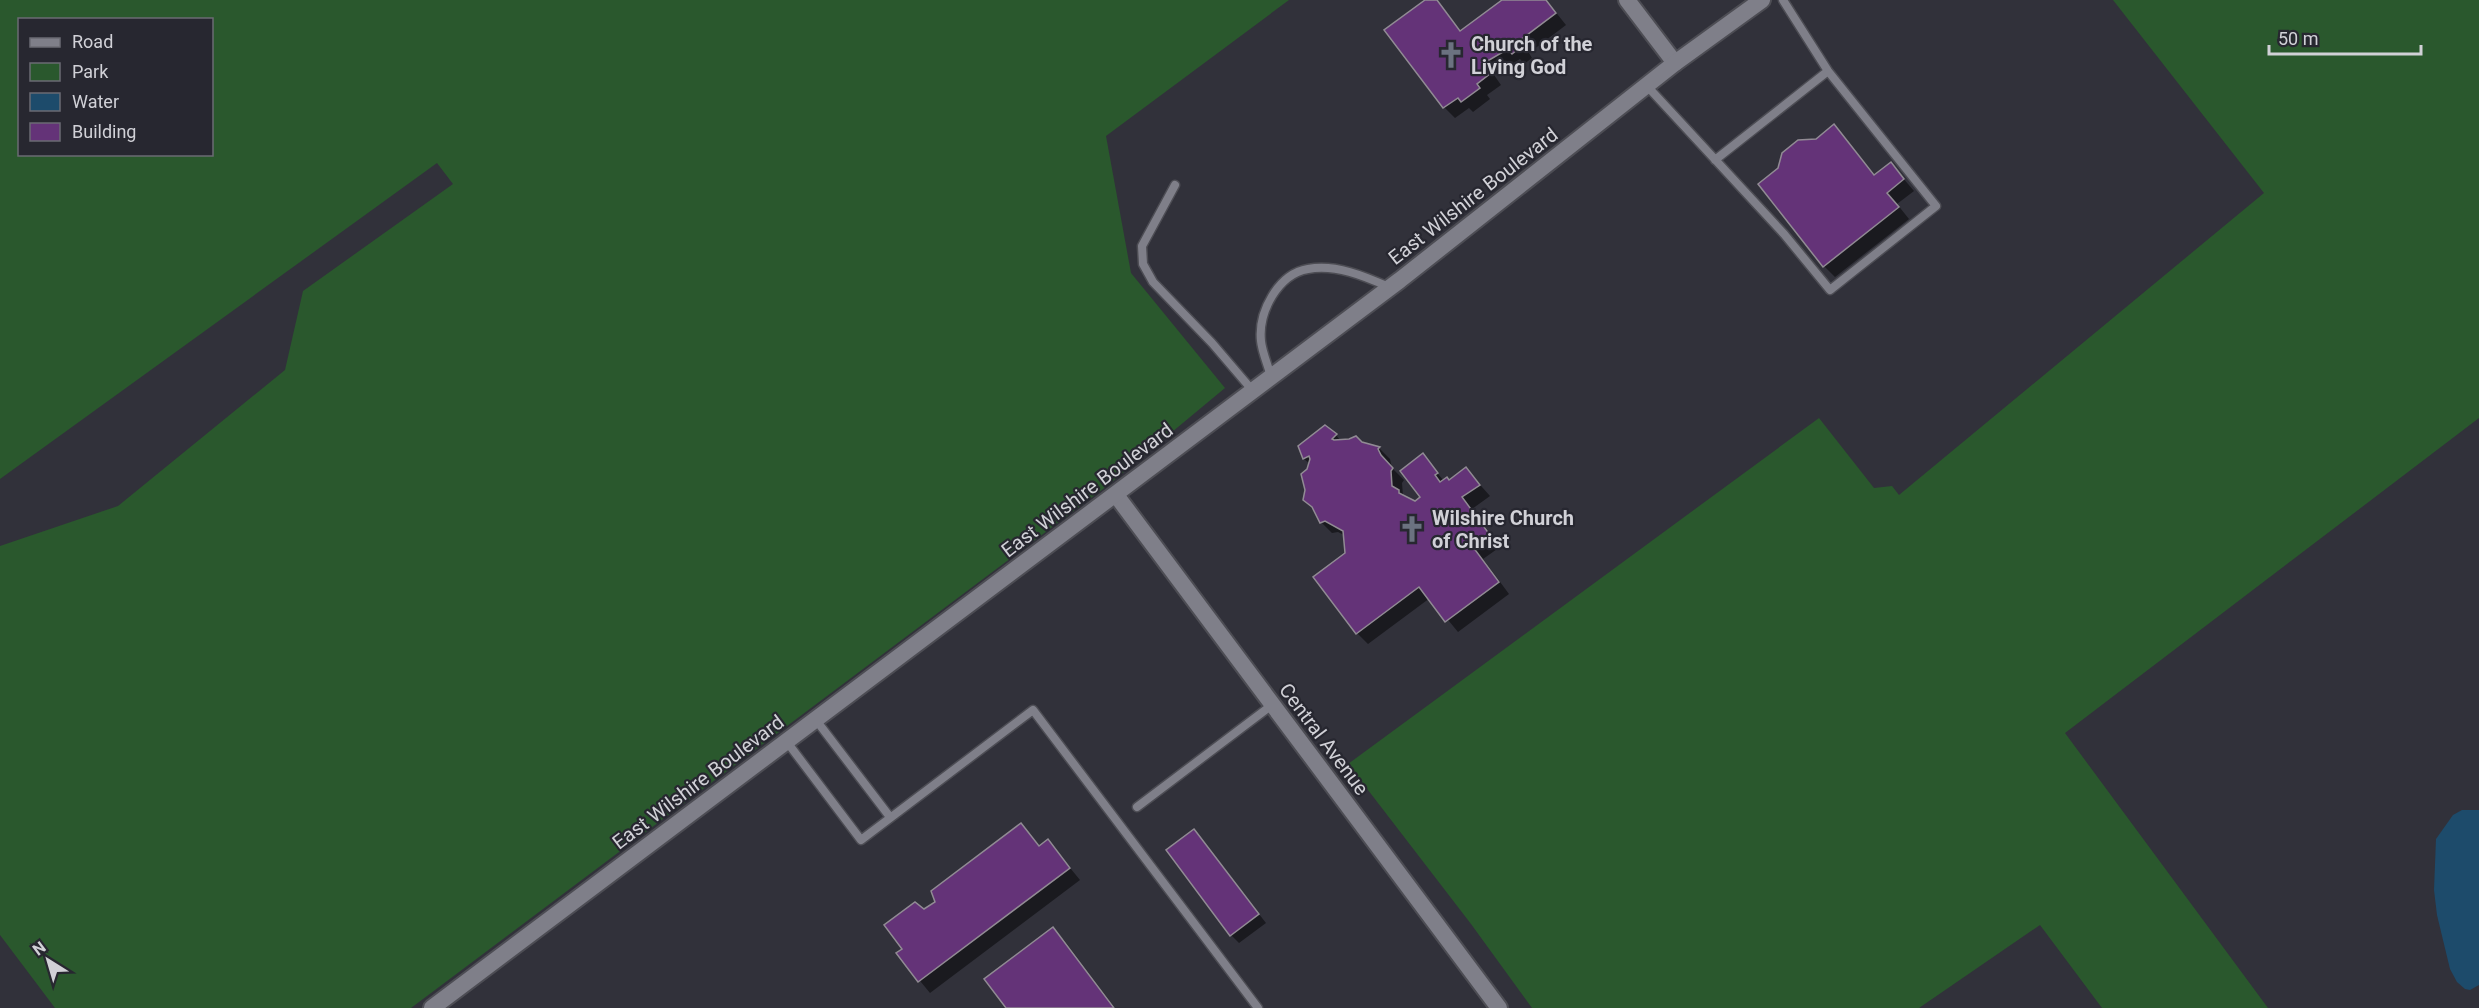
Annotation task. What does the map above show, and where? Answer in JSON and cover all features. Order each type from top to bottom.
[{"type":"street","points":[[1627,0],[1675,63]]},
{"type":"street","name":"East Wilshire Boulevard","points":[[432,1008],[1390,288],[1675,63],[1761,0]]},
{"type":"street","name":"Central Avenue","points":[[1116,495],[1499,1008]]},
{"type":"lane","points":[[1647,86],[1784,234],[1830,290],[1936,206],[1828,71],[1783,0]]},
{"type":"lane","points":[[1715,160],[1828,71]]},
{"type":"lane","points":[[1175,185],[1142,246],[1143,264],[1153,282],[1212,343],[1253,391]]},
{"type":"lane","points":[[1272,377],[1261,341],[1264,310],[1274,291],[1291,278],[1306,269],[1328,268],[1358,273],[1390,288]]},
{"type":"lane","points":[[1137,807],[1272,705]]},
{"type":"lane","points":[[787,742],[861,840],[1034,710],[1258,1008]]},
{"type":"lane","points":[[816,720],[890,817]]},
{"type":"green space","points":[[0,0],[1289,0],[1106,136],[1131,273],[1225,388],[1107,486],[411,1008],[55,1008],[0,935],[0,546],[118,506],[285,370],[303,291],[453,184],[437,163],[0,479]]},
{"type":"green space","points":[[2113,0],[2479,0],[2479,418],[2065,733],[2268,1008],[2102,1008],[2040,925],[1919,1008],[1532,1008],[1471,924],[1348,764],[1819,418],[1874,488],[1892,486],[1899,495],[2264,193]]},
{"type":"water","points":[[2462,810],[2479,810],[2479,985],[2470,990],[2457,982],[2450,969],[2437,915],[2434,890],[2436,839],[2453,815]]},
{"type":"building","name":"Church of the Living God","points":[[1425,0],[1437,0],[1460,31],[1502,0],[1546,0],[1556,13],[1519,41],[1522,46],[1512,54],[1508,49],[1484,63],[1491,73],[1477,84],[1480,88],[1461,102],[1458,98],[1443,108],[1384,30]]},
{"type":"building","points":[[1834,124],[1874,175],[1891,162],[1904,179],[1887,193],[1899,207],[1823,267],[1758,184],[1778,168],[1782,153],[1798,140],[1816,139]]},
{"type":"building","name":"Wilshire Church of Christ","points":[[1325,425],[1337,434],[1332,439],[1334,440],[1356,436],[1362,442],[1380,447],[1378,449],[1381,455],[1393,468],[1391,471],[1392,486],[1399,490],[1399,493],[1415,501],[1420,497],[1400,471],[1423,453],[1438,473],[1435,475],[1440,482],[1447,477],[1449,480],[1466,467],[1480,485],[1462,497],[1490,535],[1473,547],[1499,582],[1445,622],[1419,587],[1356,634],[1313,577],[1345,553],[1343,531],[1325,521],[1320,523],[1312,507],[1303,500],[1305,490],[1301,474],[1307,469],[1310,459],[1309,456],[1303,459],[1298,446]]},
{"type":"building","points":[[1021,823],[1039,846],[1048,839],[1070,868],[918,982],[896,953],[902,949],[884,925],[915,902],[924,909],[935,902],[931,891]]},
{"type":"building","points":[[1194,829],[1259,914],[1230,936],[1166,850]]},
{"type":"building","points":[[1053,927],[1114,1008],[1006,1008],[984,979]]},
{"type":"place","name":"Church of the Living God","points":[[1451,55]]},
{"type":"place","name":"Wilshire Church of Christ","points":[[1412,529]]}]
